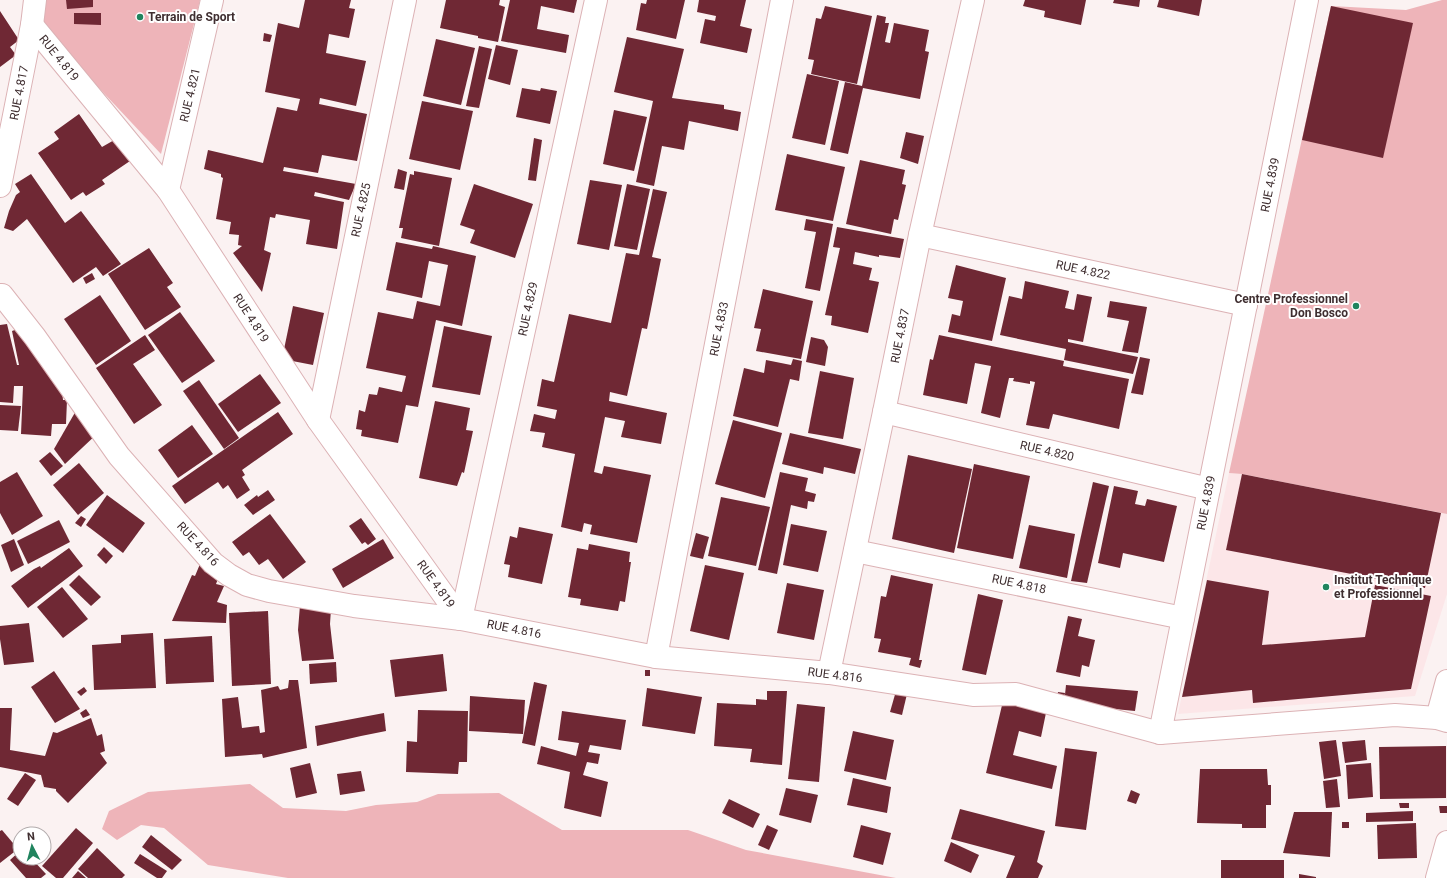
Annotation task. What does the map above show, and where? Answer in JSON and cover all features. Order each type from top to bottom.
[{"type":"street","name":"RUE 4.817","points":[[0,186],[32,25],[35,0]]},
{"type":"street","name":"RUE 4.821","points":[[168,190],[212,0]]},
{"type":"street","name":"RUE 4.825","points":[[318,420],[405,0]]},
{"type":"street","name":"RUE 4.829","points":[[461,618],[596,0]]},
{"type":"street","name":"RUE 4.833","points":[[656,657],[782,0]]},
{"type":"street","name":"RUE 4.837","points":[[829,673],[920,235],[973,0]]},
{"type":"street","name":"RUE 4.839","points":[[1160,733],[1307,0]]},
{"type":"street","name":"RUE 4.819","points":[[32,25],[168,190],[318,420],[461,618]]},
{"type":"street","name":"RUE 4.822","points":[[920,235],[1246,305]]},
{"type":"street","name":"RUE 4.816","points":[[0,294],[35,337],[119,456],[213,563],[229,575],[247,585],[269,591],[354,606],[461,618],[656,657],[829,673],[973,695],[1016,694],[1160,733]]},
{"type":"street","name":"RUE 4.820","points":[[884,412],[1209,489]]},
{"type":"street","name":"RUE 4.818","points":[[855,551],[1183,618]]},
{"type":"street","points":[[1160,733],[1395,715],[1442,720],[1447,681]]},
{"type":"street","points":[[1437,878],[1447,842]]},
{"type":"shaded area","points":[[42,0],[200,0],[161,154],[37,22]]},
{"type":"shaded area","name":"Centre Professionnel Don Bosco","points":[[1447,0],[1447,514],[1242,474],[1229,473],[1331,6],[1406,10]]},
{"type":"shaded area","name":"Institut Technique et Professionnel","points":[[1229,473],[1242,474],[1447,514],[1447,594],[1415,696],[1178,714]]},
{"type":"shaded area","points":[[250,784],[283,808],[346,811],[376,805],[417,802],[438,794],[499,793],[562,830],[688,830],[746,850],[896,878],[288,878],[208,865],[164,828],[141,825],[117,840],[102,829],[109,811],[148,792]]},
{"type":"building","points":[[66,0],[93,0],[93,7],[67,9]]},
{"type":"building","points":[[305,0],[351,0],[349,8],[355,9],[349,38],[329,34],[326,53],[366,61],[356,106],[320,98],[319,104],[367,114],[357,161],[322,155],[318,173],[284,167],[283,171],[356,184],[349,200],[315,192],[314,196],[344,202],[337,249],[306,244],[310,220],[276,214],[275,218],[270,217],[264,250],[271,253],[262,292],[233,253],[242,246],[238,245],[239,235],[229,234],[231,222],[216,219],[223,178],[221,177],[221,174],[204,169],[208,150],[263,163],[277,107],[297,111],[300,99],[265,92],[278,23],[299,28]]},
{"type":"building","points":[[446,0],[500,0],[499,5],[505,7],[498,42],[440,28]]},
{"type":"building","points":[[510,0],[577,0],[574,13],[541,6],[537,29],[569,35],[566,53],[501,41]]},
{"type":"building","points":[[647,0],[685,0],[676,39],[636,30],[641,3],[646,4]]},
{"type":"building","points":[[699,0],[746,0],[740,26],[752,29],[747,53],[700,43],[705,19],[715,21],[716,16],[697,12]]},
{"type":"building","points":[[1025,0],[1086,0],[1081,25],[1044,17],[1045,11],[1023,6]]},
{"type":"building","points":[[1114,0],[1140,0],[1139,7],[1113,3]]},
{"type":"building","points":[[1159,0],[1202,0],[1199,16],[1157,7]]},
{"type":"building","points":[[825,6],[872,16],[857,84],[811,74],[814,60],[808,59],[816,18],[821,19]]},
{"type":"building","points":[[1331,6],[1413,23],[1383,158],[1302,140]]},
{"type":"building","points":[[0,11],[19,40],[10,47],[16,55],[0,67]]},
{"type":"building","points":[[74,13],[101,13],[101,25],[74,24]]},
{"type":"building","points":[[877,15],[886,17],[885,23],[889,23],[885,42],[890,43],[894,23],[929,30],[925,51],[929,52],[920,99],[863,88],[848,154],[830,150],[845,82],[862,86]]},
{"type":"building","points":[[264,33],[272,35],[270,42],[263,41]]},
{"type":"building","points":[[627,37],[684,49],[672,98],[724,105],[724,109],[741,112],[738,131],[689,121],[684,150],[662,146],[654,186],[636,182],[653,101],[614,92]]},
{"type":"building","points":[[436,39],[475,48],[461,105],[423,96]]},
{"type":"building","points":[[496,45],[518,50],[510,85],[488,79]]},
{"type":"building","points":[[479,46],[492,49],[479,108],[466,106]]},
{"type":"building","points":[[807,74],[839,81],[825,145],[792,138]]},
{"type":"building","points":[[522,88],[540,91],[541,88],[557,91],[550,124],[516,117]]},
{"type":"building","points":[[422,101],[473,111],[460,170],[409,159]]},
{"type":"building","points":[[614,110],[647,117],[634,171],[603,164]]},
{"type":"building","points":[[79,114],[102,147],[116,139],[130,161],[102,180],[105,184],[86,196],[83,192],[71,200],[38,153],[59,139],[54,132]]},
{"type":"building","points":[[906,132],[924,136],[918,164],[900,158]]},
{"type":"building","points":[[534,138],[542,140],[536,181],[528,180]]},
{"type":"building","points":[[787,154],[845,167],[833,221],[775,210]]},
{"type":"building","points":[[860,160],[905,170],[902,184],[906,185],[898,220],[894,219],[891,234],[846,224]]},
{"type":"building","points":[[398,169],[407,172],[404,190],[394,188]]},
{"type":"building","points":[[414,171],[452,178],[439,246],[401,238],[403,228],[399,228],[410,174],[414,175]]},
{"type":"building","points":[[31,174],[65,223],[81,211],[121,264],[103,276],[96,267],[73,283],[27,219],[13,231],[4,228],[16,195],[20,192],[15,184]]},
{"type":"building","points":[[590,180],[622,185],[609,250],[577,244]]},
{"type":"building","points":[[474,184],[533,204],[515,258],[470,243],[475,230],[460,225]]},
{"type":"building","points":[[627,184],[650,189],[637,250],[614,246]]},
{"type":"building","points":[[653,189],[667,192],[652,257],[661,259],[647,329],[642,328],[627,396],[610,392],[609,401],[667,413],[661,444],[621,437],[625,421],[605,417],[594,472],[602,474],[604,466],[651,475],[637,543],[590,534],[592,525],[584,523],[582,532],[561,527],[575,454],[542,447],[545,433],[530,431],[534,414],[555,419],[557,410],[537,406],[542,379],[554,382],[569,314],[611,323],[626,253],[639,255]]},
{"type":"building","points":[[806,219],[833,224],[820,291],[805,288],[816,232],[804,230]]},
{"type":"building","points":[[837,227],[904,239],[900,258],[879,255],[879,257],[855,252],[853,264],[872,268],[869,280],[879,282],[868,333],[831,325],[832,316],[825,315],[840,248],[833,247]]},
{"type":"building","points":[[396,242],[432,249],[433,246],[476,256],[462,326],[436,320],[418,407],[406,405],[398,443],[361,436],[362,430],[356,429],[359,410],[365,412],[369,394],[377,395],[379,387],[402,392],[406,376],[366,368],[378,312],[413,319],[417,301],[440,306],[448,265],[429,261],[422,298],[386,290]]},
{"type":"building","points":[[149,248],[173,283],[167,287],[181,307],[145,330],[108,274]]},
{"type":"building","points":[[956,265],[1006,278],[992,341],[948,332],[952,314],[960,316],[963,301],[948,298]]},
{"type":"building","points":[[92,273],[95,279],[86,284],[83,278]]},
{"type":"building","points":[[1025,281],[1069,291],[1065,308],[1074,310],[1077,294],[1092,297],[1083,342],[1068,339],[1068,342],[1138,357],[1133,374],[1064,360],[1066,349],[1000,335],[1009,296],[1022,299]]},
{"type":"building","points":[[763,289],[813,301],[801,359],[756,351],[761,329],[754,328]]},
{"type":"building","points":[[100,295],[131,341],[96,365],[64,319]]},
{"type":"building","points":[[1110,301],[1147,307],[1138,353],[1122,351],[1129,321],[1107,317]]},
{"type":"building","points":[[293,306],[324,313],[313,365],[282,359]]},
{"type":"building","points":[[180,312],[215,361],[182,383],[148,335]]},
{"type":"building","points":[[7,324],[17,365],[19,365],[12,331],[23,327],[62,390],[63,400],[67,400],[66,424],[52,424],[51,436],[21,434],[23,386],[14,386],[13,403],[0,402],[0,325]]},
{"type":"building","points":[[444,326],[492,336],[480,395],[432,387]]},
{"type":"building","points":[[145,335],[155,350],[133,364],[162,405],[134,424],[96,368]]},
{"type":"building","points":[[939,335],[1064,361],[1063,366],[1129,379],[1119,429],[1053,414],[1049,429],[1026,425],[1035,382],[1030,381],[1030,384],[1013,381],[1014,378],[1009,378],[1000,418],[981,413],[991,366],[975,363],[967,404],[923,395],[930,359],[933,360]]},
{"type":"building","points":[[811,337],[824,340],[828,347],[825,366],[806,362]]},
{"type":"building","points":[[1140,357],[1150,359],[1143,395],[1131,393]]},
{"type":"building","points":[[793,359],[802,361],[799,381],[790,379],[778,427],[733,416],[744,368],[764,373],[766,360],[791,365]]},
{"type":"building","points":[[820,371],[854,378],[843,439],[808,433]]},
{"type":"building","points":[[260,374],[281,403],[238,432],[218,404]]},
{"type":"building","points":[[199,380],[239,438],[224,449],[183,391]]},
{"type":"building","points":[[435,401],[470,408],[466,430],[473,431],[464,473],[462,472],[457,486],[419,478]]},
{"type":"building","points":[[0,405],[21,406],[18,431],[0,430]]},
{"type":"building","points":[[77,409],[99,432],[65,464],[54,449]]},
{"type":"building","points":[[278,412],[293,434],[242,470],[245,475],[242,477],[250,490],[237,499],[228,485],[223,489],[218,482],[185,504],[172,486]]},
{"type":"building","points":[[733,420],[782,433],[765,498],[715,484]]},
{"type":"building","points":[[192,425],[213,454],[178,478],[158,450]]},
{"type":"building","points":[[790,433],[861,449],[855,474],[824,467],[823,474],[782,464]]},
{"type":"building","points":[[50,452],[63,466],[51,476],[39,461]]},
{"type":"building","points":[[908,455],[972,469],[954,553],[892,539]]},
{"type":"building","points":[[79,463],[104,493],[78,515],[53,485]]},
{"type":"building","points":[[974,464],[1030,476],[1013,559],[957,548]]},
{"type":"building","points":[[17,472],[43,516],[12,535],[0,513],[0,482]]},
{"type":"building","points":[[780,472],[808,478],[805,491],[816,494],[814,502],[808,501],[807,509],[791,505],[777,574],[758,570]]},
{"type":"building","points":[[1242,474],[1441,513],[1425,588],[1226,550]]},
{"type":"building","points":[[1093,482],[1109,486],[1087,583],[1071,581]]},
{"type":"building","points":[[1114,486],[1138,491],[1135,504],[1145,506],[1147,499],[1177,506],[1164,562],[1123,553],[1120,568],[1098,563]]},
{"type":"building","points":[[268,490],[275,500],[253,515],[244,505],[257,495],[258,497]]},
{"type":"building","points":[[107,495],[145,523],[123,553],[86,525]]},
{"type":"building","points":[[721,497],[770,507],[756,566],[708,556]]},
{"type":"building","points":[[270,514],[306,562],[283,579],[268,559],[259,565],[249,552],[243,556],[232,542]]},
{"type":"building","points":[[81,516],[86,519],[81,527],[75,523]]},
{"type":"building","points":[[361,518],[376,539],[368,545],[365,542],[362,544],[349,526]]},
{"type":"building","points":[[59,520],[70,542],[28,564],[17,541]]},
{"type":"building","points":[[791,524],[827,531],[818,572],[783,565]]},
{"type":"building","points":[[1029,525],[1075,534],[1067,578],[1019,568]]},
{"type":"building","points":[[519,527],[553,534],[542,584],[508,577],[510,565],[504,564],[510,536],[517,538]]},
{"type":"building","points":[[696,533],[709,537],[703,559],[690,556]]},
{"type":"building","points":[[14,539],[24,565],[11,572],[1,545]]},
{"type":"building","points":[[383,539],[394,558],[343,588],[332,569]]},
{"type":"building","points":[[589,544],[630,552],[629,562],[631,562],[625,602],[620,601],[618,611],[580,605],[581,599],[568,597],[577,548],[588,550]]},
{"type":"building","points":[[104,547],[113,556],[106,564],[97,555]]},
{"type":"building","points":[[69,548],[83,566],[28,608],[11,586],[34,569],[40,566],[41,568]]},
{"type":"building","points":[[200,564],[221,571],[216,584],[224,586],[217,602],[227,605],[226,623],[172,621],[192,575],[195,576]]},
{"type":"building","points":[[705,565],[744,573],[729,640],[690,631]]},
{"type":"building","points":[[79,575],[101,597],[91,606],[69,585]]},
{"type":"building","points":[[891,575],[933,584],[919,660],[922,660],[920,668],[909,665],[911,658],[878,652],[881,639],[874,638],[881,596],[886,597]]},
{"type":"building","points":[[1207,580],[1269,591],[1262,645],[1365,637],[1375,585],[1431,596],[1411,689],[1253,703],[1252,690],[1182,697]]},
{"type":"building","points":[[787,583],[824,590],[814,640],[777,633]]},
{"type":"building","points":[[62,587],[88,619],[63,638],[37,607]]},
{"type":"building","points":[[978,594],[1003,600],[986,675],[962,670]]},
{"type":"building","points":[[300,605],[331,609],[330,624],[334,659],[302,661],[298,630]]},
{"type":"building","points":[[268,611],[271,684],[232,686],[229,613]]},
{"type":"building","points":[[1068,616],[1082,619],[1078,636],[1095,640],[1089,667],[1082,665],[1080,677],[1056,672]]},
{"type":"building","points":[[29,623],[34,662],[4,665],[0,639],[0,626]]},
{"type":"building","points":[[153,633],[156,688],[94,690],[92,645],[121,643],[121,635]]},
{"type":"building","points":[[212,636],[214,682],[166,684],[164,639]]},
{"type":"building","points":[[443,654],[447,691],[395,697],[390,660]]},
{"type":"building","points":[[336,662],[337,682],[310,684],[309,664]]},
{"type":"building","points":[[645,670],[650,670],[650,676],[645,676]]},
{"type":"building","points":[[54,671],[80,709],[55,723],[31,687]]},
{"type":"building","points":[[289,680],[298,680],[307,748],[263,758],[262,754],[225,757],[222,699],[238,697],[242,728],[259,726],[260,733],[265,732],[261,690],[278,686],[280,690],[288,688]]},
{"type":"building","points":[[534,682],[547,685],[535,746],[522,743]]},
{"type":"building","points":[[1066,685],[1138,691],[1135,711],[1064,704]]},
{"type":"building","points":[[84,687],[87,691],[81,696],[77,692]]},
{"type":"building","points":[[647,688],[702,697],[695,734],[642,726]]},
{"type":"building","points":[[767,691],[787,691],[782,765],[750,762],[752,749],[714,746],[717,703],[756,705],[756,699],[767,700]]},
{"type":"building","points":[[896,691],[907,694],[902,715],[890,712]]},
{"type":"building","points":[[1058,692],[1065,693],[1064,698],[1057,698]]},
{"type":"building","points":[[470,696],[525,700],[523,734],[469,731]]},
{"type":"building","points":[[1003,701],[1047,708],[1041,737],[1019,731],[1013,755],[1057,766],[1052,789],[986,773]]},
{"type":"building","points":[[797,704],[825,707],[819,782],[788,779]]},
{"type":"building","points":[[0,708],[12,708],[10,750],[45,756],[53,732],[57,733],[91,718],[97,736],[102,734],[105,751],[100,753],[107,763],[68,803],[56,791],[56,789],[44,787],[41,775],[0,767]]},
{"type":"building","points":[[86,709],[90,715],[83,718],[80,713]]},
{"type":"building","points":[[418,710],[468,711],[467,762],[459,762],[458,774],[406,772],[407,741],[417,742]]},
{"type":"building","points":[[562,711],[626,720],[621,750],[590,745],[588,752],[600,754],[598,764],[587,762],[583,775],[608,782],[601,817],[564,808],[570,772],[537,764],[541,746],[576,756],[579,743],[558,740]]},
{"type":"building","points":[[384,713],[386,731],[317,746],[315,726]]},
{"type":"building","points":[[853,731],[894,740],[886,780],[844,771]]},
{"type":"building","points":[[1336,740],[1341,776],[1324,779],[1319,742]]},
{"type":"building","points":[[1365,740],[1367,760],[1345,763],[1342,742]]},
{"type":"building","points":[[1446,746],[1446,798],[1380,799],[1379,747]]},
{"type":"building","points":[[1065,748],[1097,752],[1086,830],[1055,826]]},
{"type":"building","points":[[310,763],[317,793],[296,798],[290,768]]},
{"type":"building","points":[[1371,763],[1373,797],[1348,799],[1346,765]]},
{"type":"building","points":[[1200,769],[1267,769],[1268,785],[1271,785],[1271,805],[1266,805],[1266,828],[1242,828],[1242,824],[1197,823]]},
{"type":"building","points":[[361,771],[365,791],[340,795],[337,774]]},
{"type":"building","points":[[25,773],[36,780],[18,806],[7,799]]},
{"type":"building","points":[[853,778],[891,787],[887,813],[847,805]]},
{"type":"building","points":[[1337,779],[1340,807],[1326,808],[1323,781]]},
{"type":"building","points":[[786,788],[818,795],[811,823],[779,815]]},
{"type":"building","points":[[1131,790],[1140,794],[1136,804],[1127,801]]},
{"type":"building","points":[[729,799],[760,814],[753,828],[722,813]]},
{"type":"building","points":[[1399,803],[1409,803],[1409,808],[1400,808]]},
{"type":"building","points":[[1439,806],[1447,806],[1447,813],[1440,813]]},
{"type":"building","points":[[960,809],[1045,831],[1037,862],[1043,866],[1038,878],[1006,878],[1015,856],[951,839]]},
{"type":"building","points":[[1413,811],[1413,821],[1366,822],[1366,813]]},
{"type":"building","points":[[1294,812],[1332,812],[1330,857],[1283,853]]},
{"type":"building","points":[[1342,822],[1349,822],[1349,828],[1342,828]]},
{"type":"building","points":[[1416,823],[1417,858],[1378,859],[1377,825]]},
{"type":"building","points":[[767,825],[778,830],[769,850],[758,845]]},
{"type":"building","points":[[861,825],[891,833],[883,865],[853,857]]},
{"type":"building","points":[[76,828],[93,843],[63,878],[56,878],[42,866],[52,866],[52,855]]},
{"type":"building","points":[[2,830],[12,842],[12,854],[0,863],[0,831]]},
{"type":"building","points":[[151,835],[182,860],[172,870],[142,847]]},
{"type":"building","points":[[951,842],[979,855],[971,873],[944,861]]},
{"type":"building","points":[[97,848],[125,875],[122,878],[88,878],[78,869]]},
{"type":"building","points":[[140,854],[167,871],[162,878],[157,878],[134,863]]},
{"type":"building","points":[[1221,860],[1284,860],[1284,878],[1221,878]]},
{"type":"building","points":[[15,866],[38,866],[46,874],[41,878],[26,878]]},
{"type":"building","points":[[78,871],[86,878],[72,878]]},
{"type":"building","points":[[1299,874],[1316,877],[1316,878],[1299,878]]},
{"type":"place","name":"Terrain de Sport","points":[[140,17]]},
{"type":"place","name":"Centre Professionnel Don Bosco","points":[[1356,306]]},
{"type":"place","name":"Institut Technique et Professionnel","points":[[1326,587]]}]
